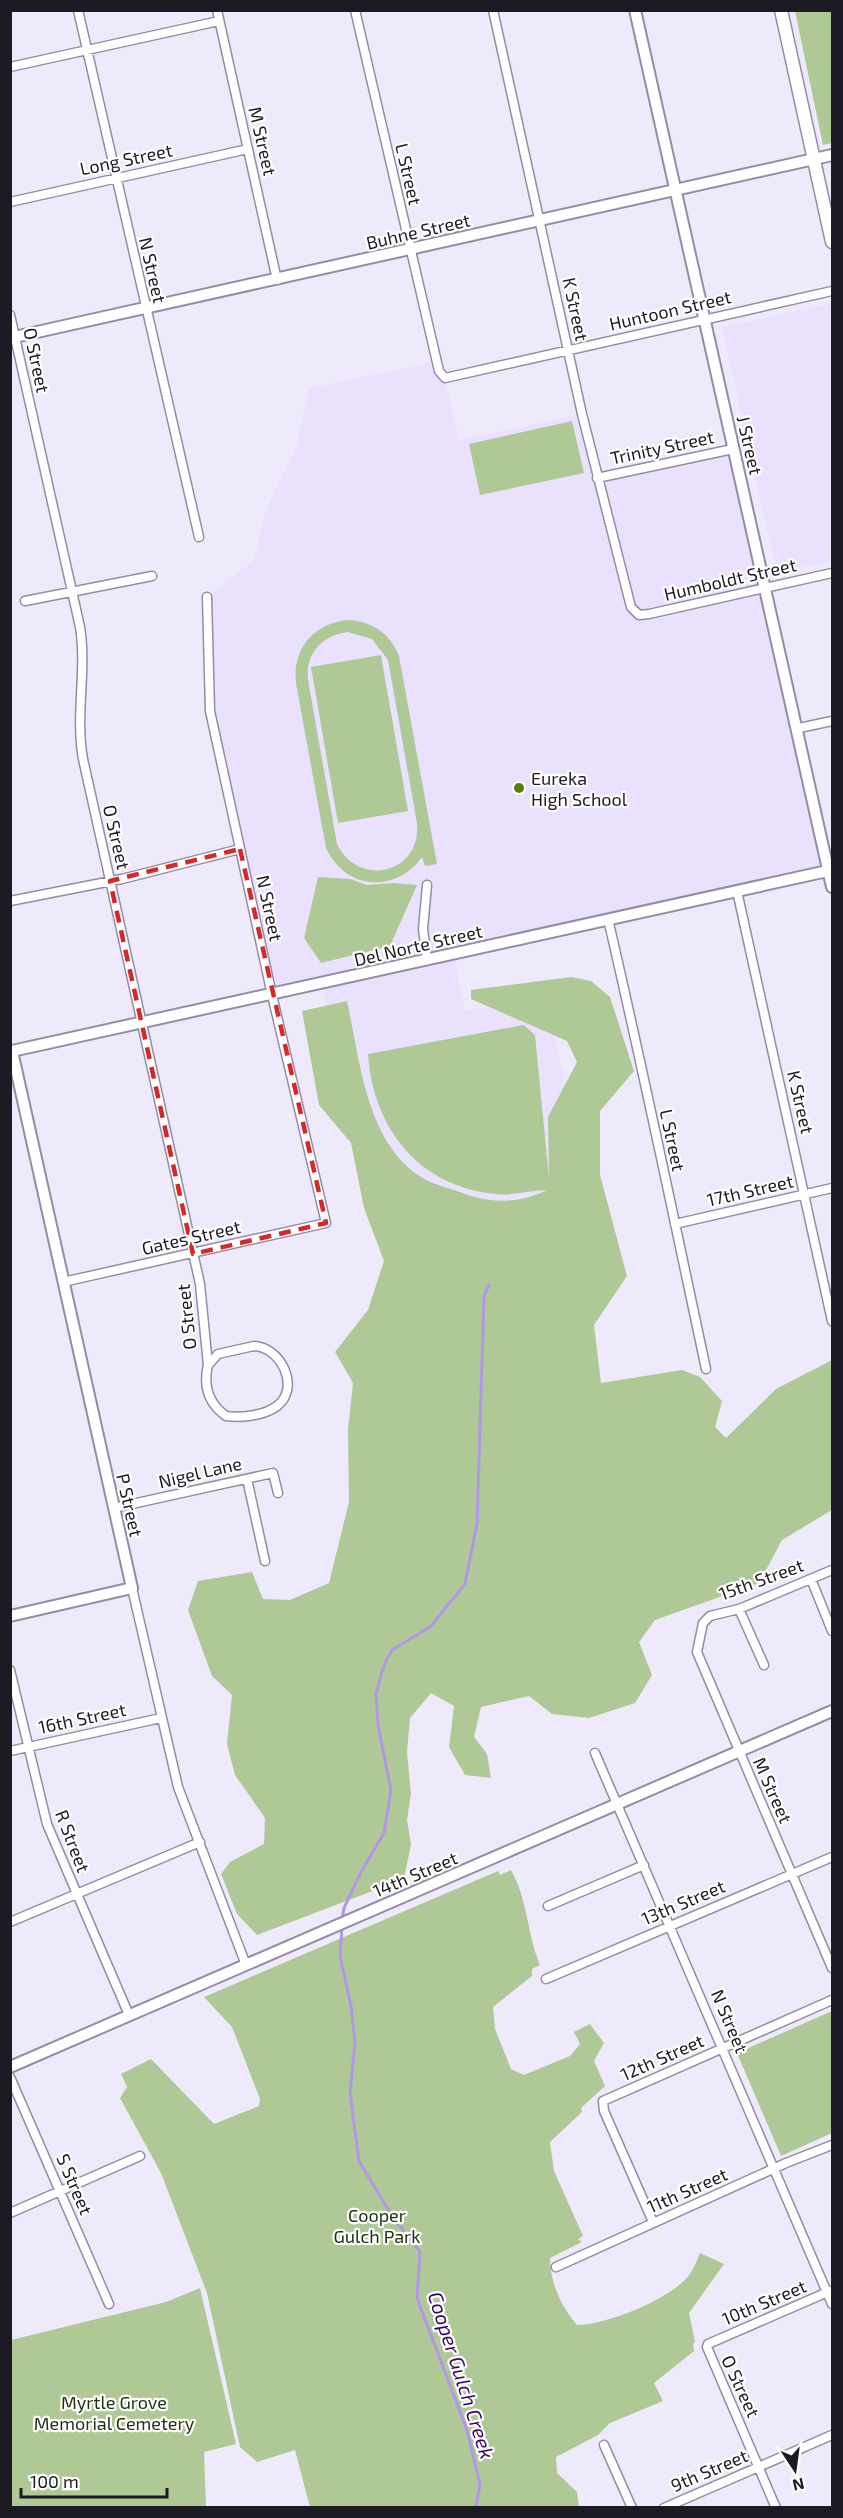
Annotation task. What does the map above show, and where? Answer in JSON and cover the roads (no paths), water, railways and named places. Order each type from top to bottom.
[{"type":"main road","points":[[781,10],[832,242]]},
{"type":"street","name":"N Street","points":[[78,10],[199,537]]},
{"type":"street","name":"M Street","points":[[217,10],[277,280]]},
{"type":"street","name":"L Street","points":[[355,10],[426,323],[439,371],[445,378]]},
{"type":"street","name":"K Street","points":[[493,10],[597,478],[634,612]]},
{"type":"street","name":"J Street","points":[[635,10],[733,449],[767,587],[831,870],[832,887]]},
{"type":"street","points":[[10,67],[219,21]]},
{"type":"street","name":"Long Street","points":[[10,202],[248,149]]},
{"type":"street","name":"Buhne Street","points":[[13,338],[832,155]]},
{"type":"street","name":"Huntoon Street","points":[[445,378],[832,291]]},
{"type":"street","name":"O Street","points":[[10,315],[13,338],[82,641],[81,750],[204,1305],[208,1365]]},
{"type":"street","name":"Trinity Street","points":[[597,478],[733,449]]},
{"type":"street","name":"Humboldt Street","points":[[634,612],[639,615],[649,614],[832,573]]},
{"type":"street","points":[[25,601],[73,594],[152,576]]},
{"type":"street","name":"N Street","points":[[207,597],[210,711],[272,995],[326,1223]]},
{"type":"street","points":[[799,728],[832,721]]},
{"type":"street","points":[[10,901],[110,881],[240,849]]},
{"type":"street","name":"Del Norte Street","points":[[11,1049],[272,995],[831,870]]},
{"type":"street","points":[[427,885],[423,928],[427,960]]},
{"type":"street","name":"K Street","points":[[737,891],[832,1321]]},
{"type":"street","name":"L Street","points":[[608,919],[644,1069],[649,1105],[706,1369]]},
{"type":"street","name":"P Street","points":[[11,1049],[178,1787],[246,1965]]},
{"type":"street","name":"17th Street","points":[[675,1224],[832,1188]]},
{"type":"street","name":"Gates Street","points":[[63,1282],[326,1223]]},
{"type":"street","points":[[248,1347],[267,1349],[282,1364],[286,1381],[285,1393],[278,1406],[272,1409],[241,1417],[226,1416],[214,1406],[207,1391],[208,1365],[213,1358],[225,1352],[248,1347]]},
{"type":"street","name":"Nigel Lane","points":[[114,1508],[273,1473],[278,1493]]},
{"type":"street","points":[[247,1479],[265,1562]]},
{"type":"street","name":"15th Street","points":[[703,1623],[719,1612],[739,1609],[832,1570]]},
{"type":"street","points":[[811,1579],[832,1631]]},
{"type":"street","points":[[10,1616],[132,1588]]},
{"type":"street","points":[[739,1609],[764,1665]]},
{"type":"street","name":"M Street","points":[[703,1623],[698,1643],[700,1662],[832,1968]]},
{"type":"street","name":"R Street","points":[[10,1670],[47,1824],[129,2015]]},
{"type":"street","name":"14th Street","points":[[10,2067],[832,1711]]},
{"type":"street","name":"16th Street","points":[[10,1751],[161,1718]]},
{"type":"street","name":"N Street","points":[[595,1753],[774,2169],[830,2291],[832,2304]]},
{"type":"street","points":[[10,1922],[200,1842]]},
{"type":"street","name":"13th Street","points":[[546,1979],[832,1857]]},
{"type":"street","points":[[548,1906],[644,1865]]},
{"type":"street","name":"12th Street","points":[[654,2222],[604,2111],[603,2101],[832,2000]]},
{"type":"street","name":"S Street","points":[[10,2077],[109,2304]]},
{"type":"street","name":"11th Street","points":[[556,2267],[832,2145]]},
{"type":"street","points":[[10,2213],[140,2156]]},
{"type":"street","name":"10th Street","points":[[708,2344],[830,2291]]},
{"type":"street","name":"O Street","points":[[708,2344],[707,2351],[776,2508]]},
{"type":"street","name":"9th Street","points":[[664,2508],[832,2435]]},
{"type":"street","points":[[604,2445],[632,2508]]},
{"type":"waterway","name":"Cooper Gulch Creek","points":[[342,1920],[344,1908],[361,1872],[384,1833],[391,1790],[378,1725],[376,1694],[384,1665],[392,1650],[430,1627],[465,1584],[477,1524],[484,1296],[489,1285]]},
{"type":"waterway","name":"Cooper Gulch Creek","points":[[342,1927],[340,1956],[351,2006],[355,2043],[350,2093],[359,2161],[392,2216],[420,2252],[417,2298],[467,2430],[480,2484],[476,2508]]},
{"type":"place","name":"Eureka High School","points":[[519,788]]},
{"type":"park label","name":"Cooper Gulch Park","points":[[377,2225]]},
{"type":"park label","name":"Myrtle Grove Memorial Cemetery","points":[[114,2412]]}]
